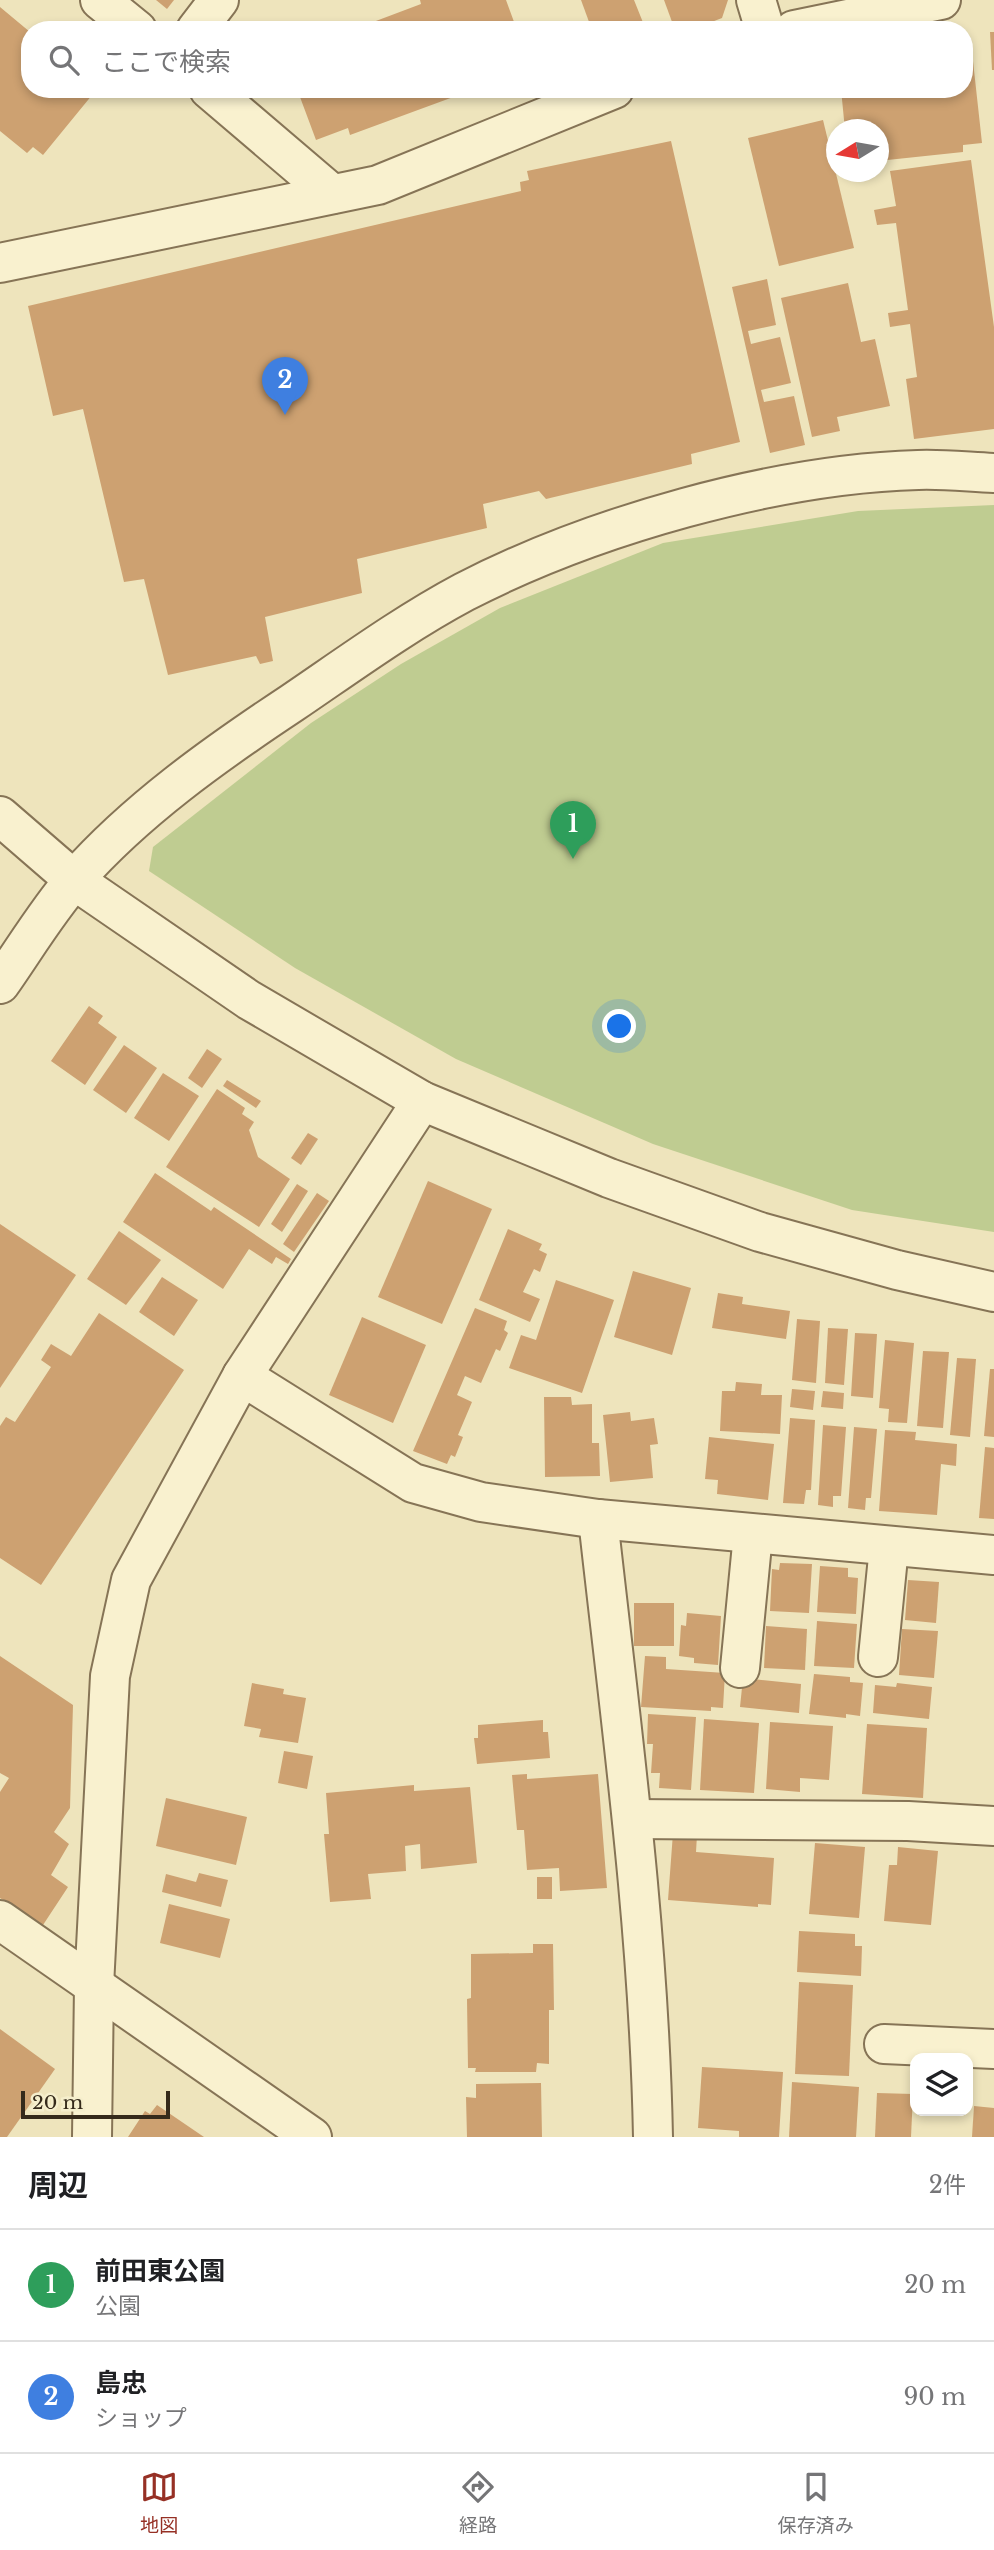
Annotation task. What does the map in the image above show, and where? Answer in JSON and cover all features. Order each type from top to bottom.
[{"type":"street","points":[[100,0],[126,21]]},
{"type":"street","points":[[203,21],[219,0]]},
{"type":"street","points":[[756,0],[762,21]]},
{"type":"street","points":[[838,21],[941,0]]},
{"type":"street","points":[[220,98],[332,194]]},
{"type":"street","points":[[0,263],[378,184],[592,98]]},
{"type":"street","points":[[0,984],[74,880],[155,802],[255,727],[405,627],[463,593],[537,557],[658,515],[814,479],[918,470],[994,473]]},
{"type":"street","points":[[0,816],[74,880],[249,1000],[422,1101],[609,1178],[760,1232],[897,1270],[994,1292]]},
{"type":"street","points":[[92,2137],[94,1986],[110,1676],[131,1580],[242,1376],[422,1101]]},
{"type":"street","points":[[242,1376],[413,1483],[481,1502],[598,1520],[889,1548],[994,1555]]},
{"type":"street","points":[[598,1520],[632,1819],[652,2048],[653,2137]]},
{"type":"street","points":[[740,1668],[753,1534]]},
{"type":"street","points":[[878,1657],[889,1548]]},
{"type":"street","points":[[632,1819],[908,1821],[994,1826]]},
{"type":"street","points":[[0,1920],[312,2137]]},
{"type":"street","points":[[884,2043],[994,2049]]},
{"type":"green space","points":[[994,505],[994,1232],[852,1210],[653,1144],[456,1059],[295,968],[149,871],[153,847],[311,723],[401,664],[500,608],[663,543],[858,511]]},
{"type":"building","points":[[156,0],[174,0],[167,9]]},
{"type":"building","points":[[420,0],[506,0],[514,21],[376,21],[421,4]]},
{"type":"building","points":[[581,0],[634,0],[642,21],[589,21]]},
{"type":"building","points":[[664,0],[728,0],[722,18],[714,21],[672,21]]},
{"type":"building","points":[[0,7],[21,24],[21,98],[90,98],[43,155],[33,147],[27,153],[0,131]]},
{"type":"building","points":[[990,32],[994,32],[994,70],[992,70]]},
{"type":"building","points":[[973,61],[982,143],[963,145],[963,152],[889,160],[889,119],[844,119],[842,98],[973,98]]},
{"type":"building","points":[[300,98],[451,98],[350,135],[348,128],[316,140]]},
{"type":"building","points":[[823,120],[826,132],[826,182],[838,182],[854,248],[779,266],[748,138]]},
{"type":"building","points":[[671,141],[740,442],[691,454],[692,464],[546,499],[539,491],[483,504],[487,528],[357,559],[362,593],[265,617],[273,661],[260,664],[256,656],[168,675],[144,579],[124,582],[83,409],[53,416],[28,306],[521,191],[520,182],[529,180],[527,171]]},
{"type":"building","points":[[971,160],[994,327],[994,429],[914,439],[906,379],[917,377],[910,324],[890,327],[888,313],[908,310],[896,223],[877,225],[874,210],[896,206],[890,171]]},
{"type":"building","points":[[767,279],[776,325],[748,331],[751,344],[780,337],[791,383],[761,390],[764,402],[794,396],[805,445],[770,453],[732,287]]},
{"type":"building","points":[[848,283],[861,342],[875,339],[890,406],[837,417],[840,431],[812,437],[781,298]]},
{"type":"building","points":[[89,1006],[103,1016],[98,1023],[117,1037],[85,1085],[51,1061]]},
{"type":"building","points":[[124,1045],[157,1068],[126,1113],[93,1090]]},
{"type":"building","points":[[207,1049],[222,1059],[202,1088],[188,1078]]},
{"type":"building","points":[[163,1073],[199,1096],[169,1141],[134,1118]]},
{"type":"building","points":[[227,1080],[261,1101],[256,1108],[223,1086]]},
{"type":"building","points":[[217,1089],[245,1108],[242,1114],[254,1122],[249,1130],[258,1157],[290,1179],[259,1227],[166,1167]]},
{"type":"building","points":[[308,1133],[318,1139],[301,1165],[291,1158]]},
{"type":"building","points":[[155,1173],[211,1211],[214,1207],[291,1259],[288,1264],[276,1257],[272,1264],[249,1249],[223,1289],[123,1222]]},
{"type":"building","points":[[428,1181],[492,1209],[442,1324],[378,1297]]},
{"type":"building","points":[[297,1184],[308,1191],[282,1232],[271,1224]]},
{"type":"building","points":[[317,1193],[329,1201],[294,1252],[283,1244]]},
{"type":"building","points":[[0,1224],[76,1275],[0,1388]]},
{"type":"building","points":[[508,1229],[542,1244],[539,1250],[547,1254],[540,1272],[534,1269],[523,1292],[540,1299],[530,1322],[479,1300]]},
{"type":"building","points":[[119,1231],[161,1260],[126,1305],[87,1279]]},
{"type":"building","points":[[633,1271],[691,1288],[672,1355],[614,1337]]},
{"type":"building","points":[[162,1277],[198,1300],[174,1336],[139,1312]]},
{"type":"building","points":[[556,1280],[614,1300],[582,1393],[509,1368],[521,1335],[536,1340]]},
{"type":"building","points":[[718,1293],[743,1297],[742,1304],[790,1311],[786,1339],[712,1328]]},
{"type":"building","points":[[475,1308],[507,1321],[504,1330],[508,1333],[500,1351],[496,1349],[481,1383],[465,1376],[457,1395],[472,1402],[458,1435],[463,1437],[455,1457],[451,1455],[447,1464],[413,1451]]},
{"type":"building","points":[[99,1313],[184,1370],[41,1585],[0,1558],[0,1426],[6,1417],[15,1422],[51,1367],[41,1360],[51,1344],[71,1356]]},
{"type":"building","points":[[362,1317],[426,1345],[393,1423],[329,1395]]},
{"type":"building","points":[[797,1319],[820,1321],[816,1383],[792,1380]]},
{"type":"building","points":[[828,1328],[848,1329],[844,1385],[825,1383]]},
{"type":"building","points":[[855,1333],[877,1334],[873,1398],[851,1396]]},
{"type":"building","points":[[885,1340],[914,1343],[907,1423],[888,1422],[889,1409],[879,1408]]},
{"type":"building","points":[[923,1351],[949,1352],[943,1428],[917,1426]]},
{"type":"building","points":[[957,1358],[976,1359],[970,1437],[950,1435]]},
{"type":"building","points":[[990,1369],[994,1369],[994,1437],[984,1436]]},
{"type":"building","points":[[736,1382],[762,1384],[761,1395],[782,1395],[780,1434],[720,1431],[722,1391],[735,1391]]},
{"type":"building","points":[[792,1389],[815,1391],[813,1410],[790,1407]]},
{"type":"building","points":[[823,1391],[844,1393],[843,1409],[821,1407]]},
{"type":"building","points":[[544,1397],[571,1397],[572,1405],[592,1404],[592,1443],[599,1443],[600,1476],[545,1477]]},
{"type":"building","points":[[630,1412],[631,1421],[654,1418],[658,1444],[650,1445],[653,1478],[610,1482],[603,1415]]},
{"type":"building","points":[[790,1418],[815,1420],[811,1490],[806,1490],[804,1504],[783,1503]]},
{"type":"building","points":[[823,1425],[846,1427],[841,1496],[833,1496],[833,1507],[818,1505]]},
{"type":"building","points":[[854,1427],[877,1429],[871,1498],[866,1498],[865,1510],[848,1508]]},
{"type":"building","points":[[885,1430],[916,1432],[915,1440],[957,1444],[956,1466],[941,1464],[937,1515],[879,1511]]},
{"type":"building","points":[[709,1437],[774,1444],[768,1500],[717,1494],[718,1480],[705,1479]]},
{"type":"building","points":[[985,1447],[994,1448],[994,1519],[979,1518]]},
{"type":"building","points":[[780,1563],[812,1564],[809,1613],[770,1611],[772,1569],[779,1570]]},
{"type":"building","points":[[820,1566],[848,1568],[848,1577],[858,1578],[856,1614],[817,1612]]},
{"type":"building","points":[[908,1580],[939,1582],[936,1623],[905,1620]]},
{"type":"building","points":[[634,1603],[674,1603],[674,1646],[634,1646]]},
{"type":"building","points":[[687,1613],[721,1616],[718,1665],[694,1663],[694,1658],[679,1656],[681,1625],[686,1626]]},
{"type":"building","points":[[817,1621],[857,1624],[854,1668],[814,1666]]},
{"type":"building","points":[[766,1626],[807,1629],[805,1670],[764,1668]]},
{"type":"building","points":[[902,1629],[938,1631],[934,1678],[899,1675]]},
{"type":"building","points":[[0,1656],[73,1705],[70,1808],[54,1832],[69,1844],[51,1875],[68,1887],[43,1925],[0,1898],[0,1792],[9,1778],[0,1773]]},
{"type":"building","points":[[645,1656],[666,1657],[666,1669],[725,1673],[723,1708],[711,1707],[711,1711],[641,1707]]},
{"type":"building","points":[[814,1674],[850,1677],[850,1682],[863,1683],[860,1716],[846,1714],[846,1718],[809,1714]]},
{"type":"building","points":[[743,1678],[801,1684],[799,1713],[740,1707]]},
{"type":"building","points":[[252,1683],[284,1689],[283,1694],[306,1698],[298,1743],[259,1737],[261,1729],[244,1726]]},
{"type":"building","points":[[897,1683],[932,1687],[929,1719],[873,1713],[875,1685],[896,1687]]},
{"type":"building","points":[[648,1714],[696,1717],[691,1790],[659,1788],[660,1773],[651,1773],[653,1744],[647,1744]]},
{"type":"building","points":[[704,1719],[759,1723],[754,1793],[700,1790]]},
{"type":"building","points":[[543,1720],[543,1732],[548,1732],[550,1758],[477,1764],[474,1738],[478,1738],[478,1725]]},
{"type":"building","points":[[770,1722],[833,1726],[829,1780],[800,1778],[800,1792],[766,1789]]},
{"type":"building","points":[[867,1724],[927,1728],[923,1798],[862,1794]]},
{"type":"building","points":[[284,1751],[313,1756],[307,1789],[278,1783]]},
{"type":"building","points":[[527,1774],[527,1779],[598,1774],[607,1888],[560,1891],[559,1868],[527,1870],[524,1830],[517,1830],[512,1775]]},
{"type":"building","points":[[414,1785],[414,1791],[470,1787],[477,1863],[421,1869],[420,1844],[405,1846],[406,1871],[368,1874],[371,1899],[330,1902],[324,1834],[329,1834],[326,1793]]},
{"type":"building","points":[[166,1798],[247,1817],[236,1865],[156,1846]]},
{"type":"building","points":[[673,1833],[697,1835],[696,1852],[774,1858],[771,1905],[758,1904],[758,1907],[668,1900]]},
{"type":"building","points":[[815,1843],[865,1847],[859,1918],[809,1914]]},
{"type":"building","points":[[898,1847],[938,1851],[931,1925],[884,1921],[889,1865],[897,1865]]},
{"type":"building","points":[[199,1873],[228,1880],[221,1907],[162,1892],[166,1874],[196,1882]]},
{"type":"building","points":[[537,1877],[552,1877],[552,1899],[537,1899]]},
{"type":"building","points":[[169,1904],[230,1919],[220,1958],[160,1943]]},
{"type":"building","points":[[799,1931],[855,1934],[855,1946],[862,1946],[861,1976],[797,1972]]},
{"type":"building","points":[[533,1944],[553,1944],[554,2010],[549,2010],[549,2064],[537,2063],[536,2072],[475,2072],[476,2068],[468,2068],[467,1999],[471,1998],[471,1954],[533,1953]]},
{"type":"building","points":[[799,1982],[853,1985],[849,2076],[795,2074]]},
{"type":"building","points":[[0,2029],[55,2069],[7,2137],[0,2137]]},
{"type":"building","points":[[702,2067],[783,2072],[779,2137],[739,2137],[739,2131],[698,2128]]},
{"type":"building","points":[[792,2082],[859,2087],[856,2137],[789,2137]]},
{"type":"building","points":[[541,2083],[542,2137],[467,2137],[466,2097],[476,2098],[476,2084]]},
{"type":"building","points":[[877,2093],[910,2094],[911,2137],[875,2137]]},
{"type":"building","points":[[157,2105],[204,2137],[128,2137],[145,2111],[150,2114]]},
{"type":"building","points":[[974,2106],[994,2108],[994,2137],[972,2137]]},
{"type":"place","name":"島忠","points":[[285,415]]},
{"type":"place","name":"前田東公園","points":[[573,859]]}]
